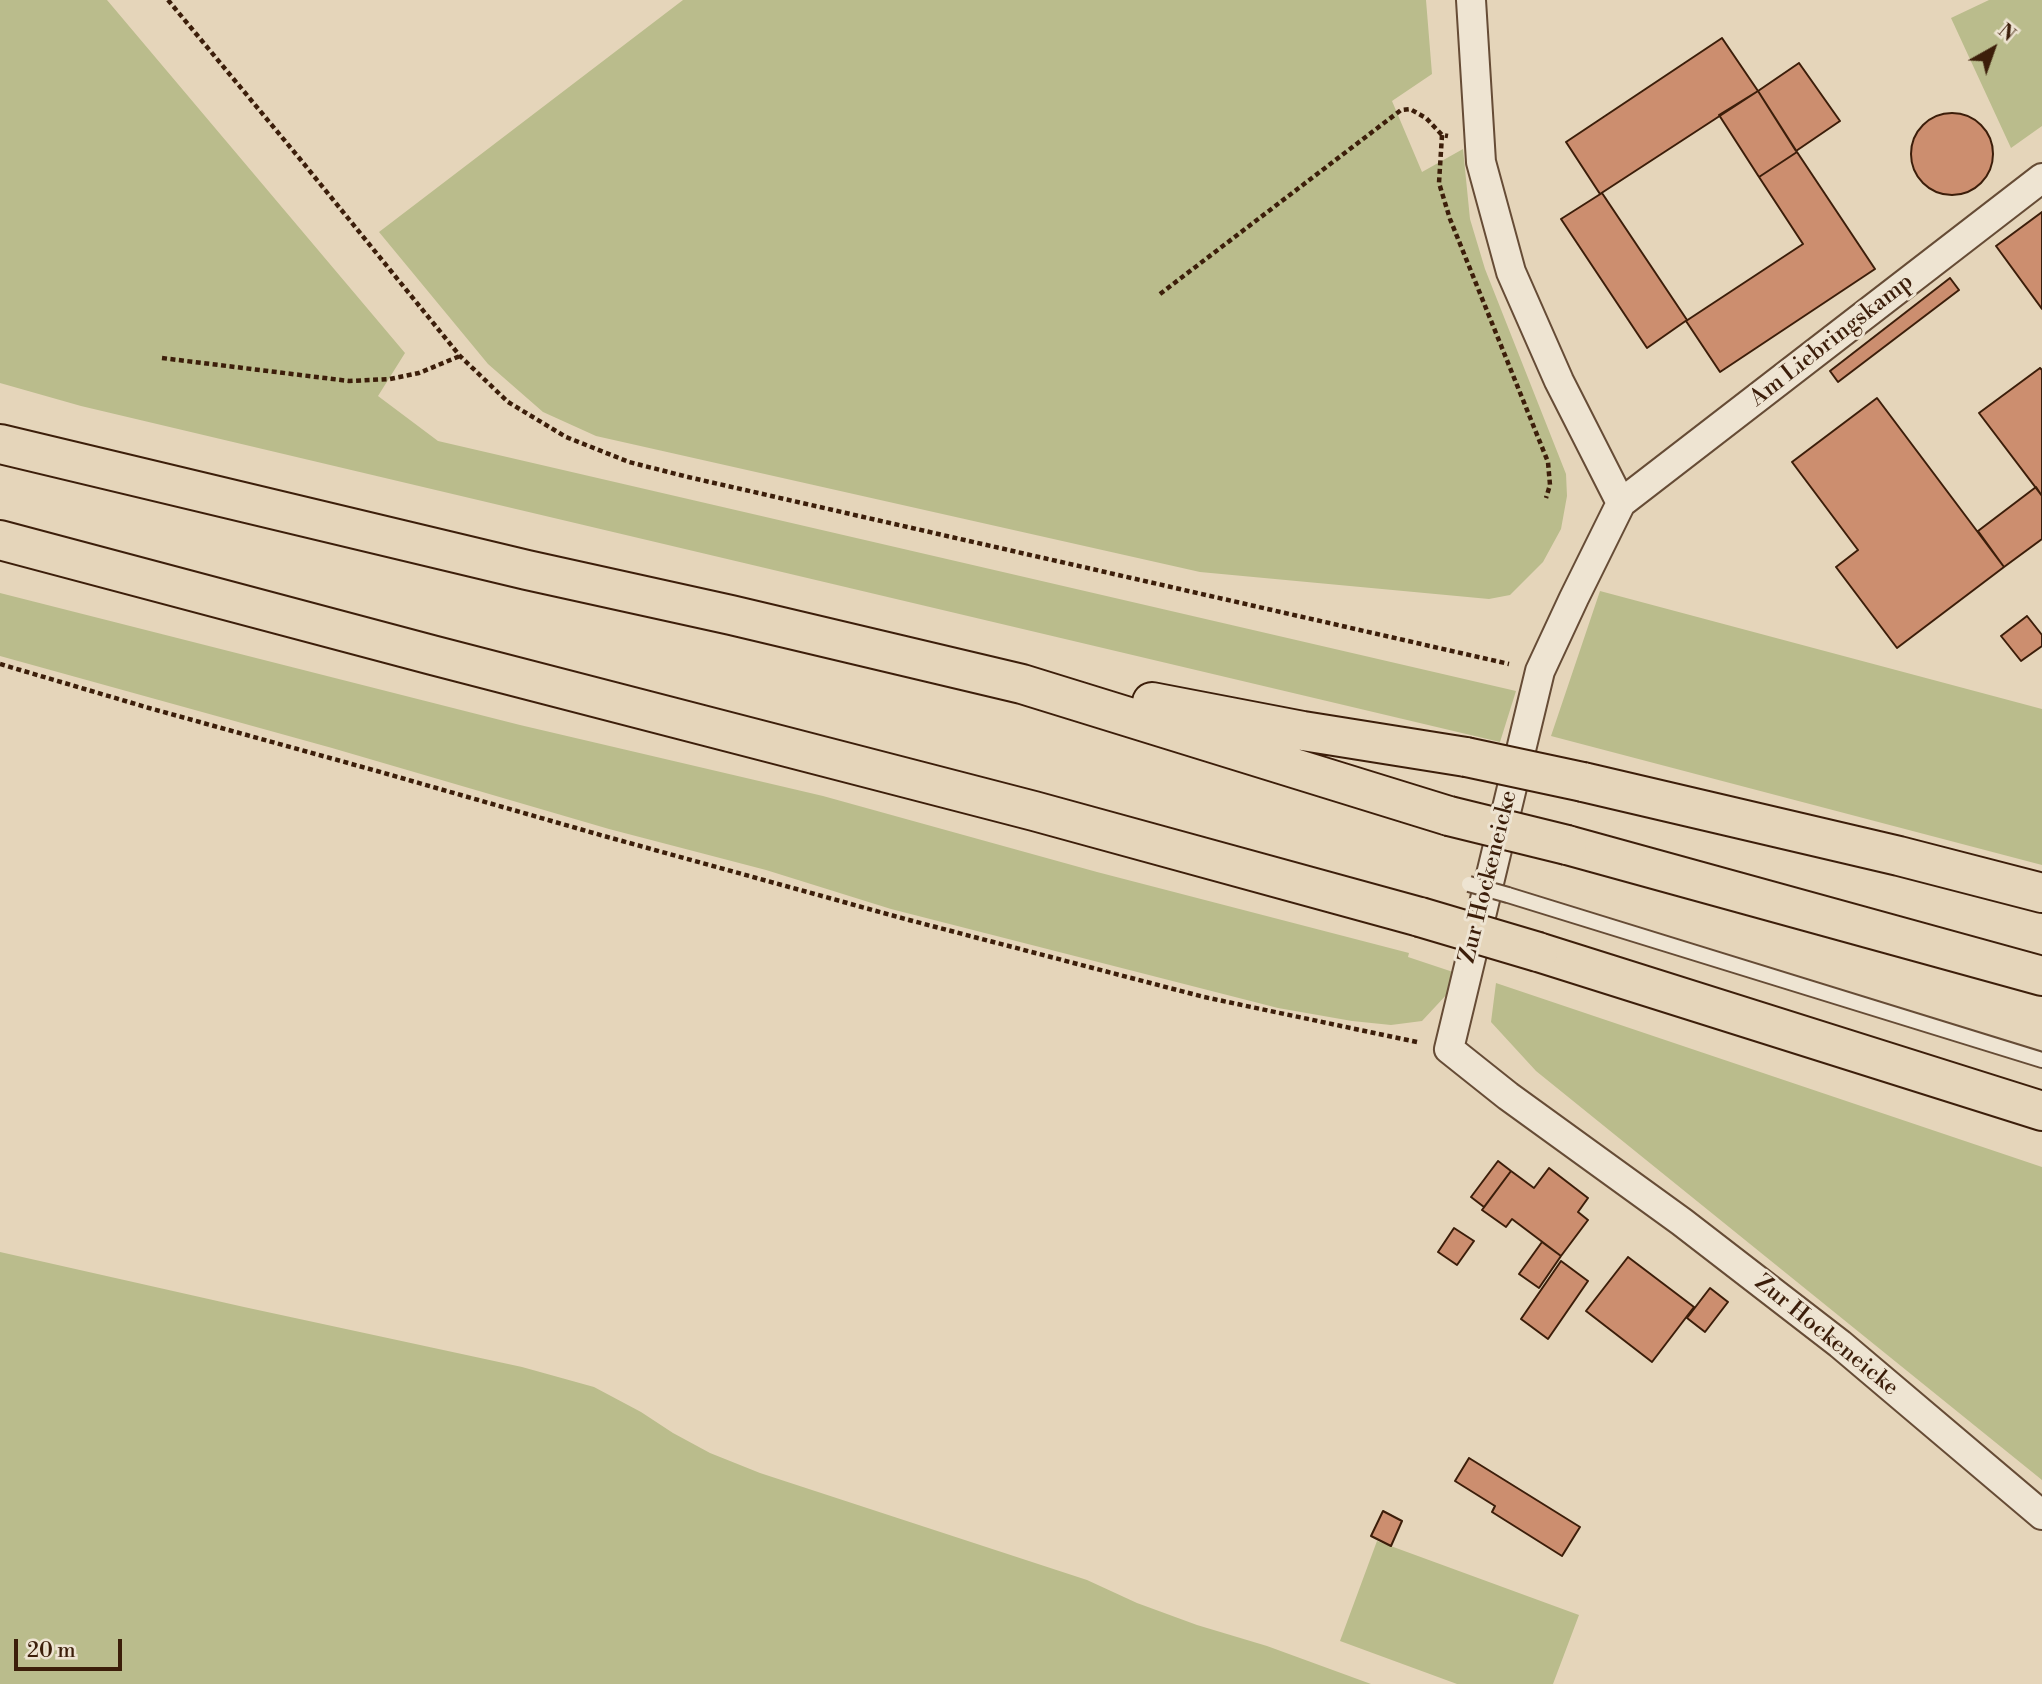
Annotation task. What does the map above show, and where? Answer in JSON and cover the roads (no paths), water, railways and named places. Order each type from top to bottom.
[{"type":"highway","points":[[0,444],[513,567],[744,618],[1021,684],[1449,816],[1567,845],[2042,976]]},
{"type":"highway","points":[[0,540],[445,659],[1034,811],[1420,917],[1538,951],[2042,1111]]},
{"type":"highway","points":[[1021,684],[1157,702],[1303,731],[1466,757],[1584,782],[2042,892]]},
{"type":"street","points":[[1471,0],[1481,162],[1511,272],[1559,381],[1621,503]]},
{"type":"street","name":"Am Liebringskamp","points":[[1621,503],[2042,178]]},
{"type":"street","name":"Zur Hockeneicke","points":[[1621,503],[1540,671],[1449,1049],[1508,1096],[1682,1222],[1840,1344],[2042,1515]]},
{"type":"lane","points":[[1469,884],[2042,1060]]}]
